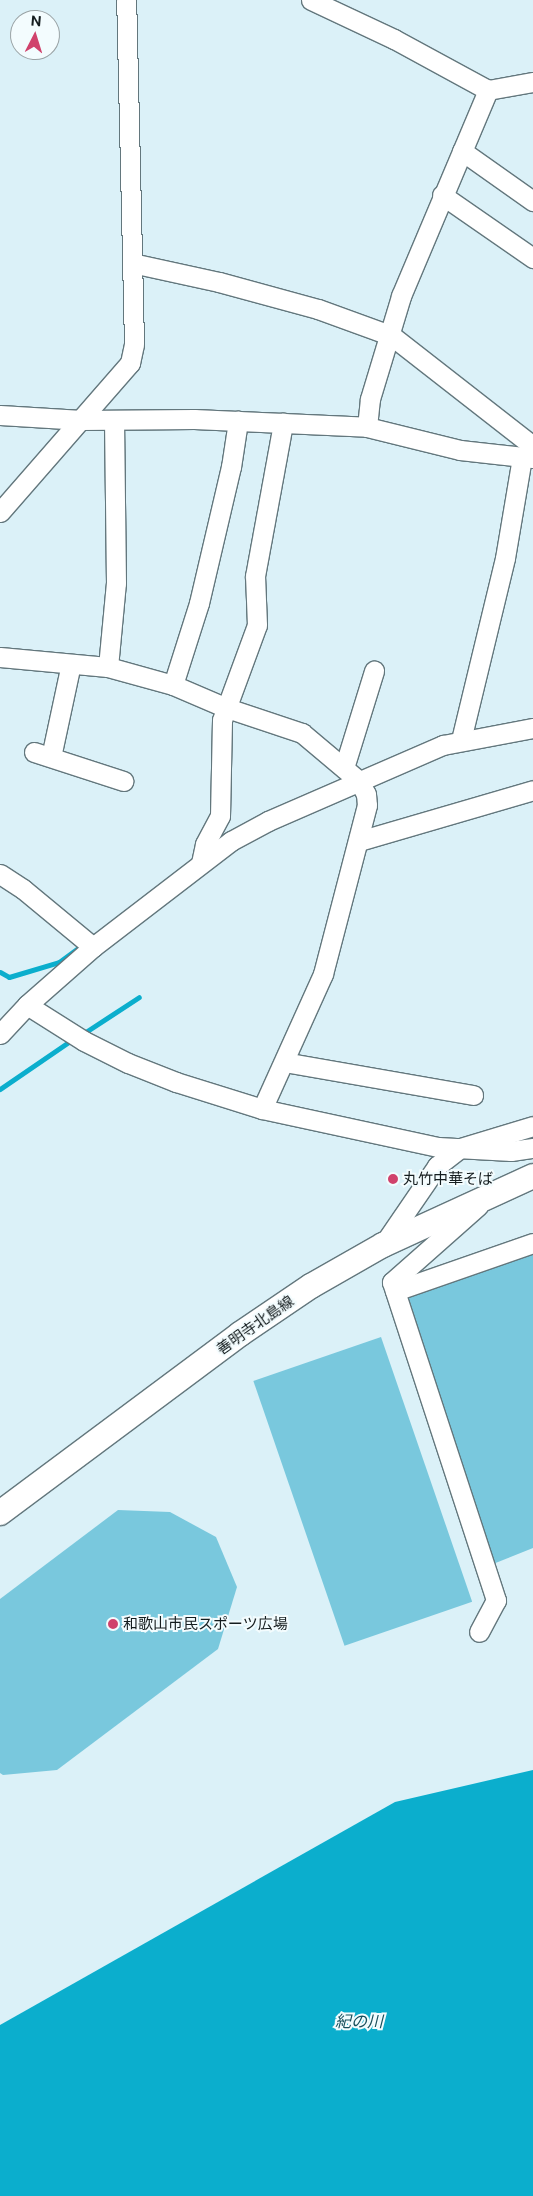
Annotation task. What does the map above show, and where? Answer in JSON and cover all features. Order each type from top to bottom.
[{"type":"main road","name":"善明寺北島線","points":[[0,1513],[240,1334],[311,1286],[383,1245],[533,1176]]},
{"type":"street","points":[[0,512],[130,363],[134,344],[126,0]]},
{"type":"street","points":[[311,0],[394,39],[488,90],[533,82]]},
{"type":"street","points":[[367,427],[370,400],[392,336],[401,296],[442,195],[488,90]]},
{"type":"street","points":[[462,151],[533,201]]},
{"type":"street","points":[[442,195],[533,258]]},
{"type":"street","points":[[132,263],[219,282],[318,310],[392,336],[529,454]]},
{"type":"street","points":[[0,415],[82,420],[238,421],[367,427],[460,450],[529,454]]},
{"type":"street","points":[[108,667],[116,583],[114,420]]},
{"type":"street","points":[[173,685],[199,603],[231,467],[238,421]]},
{"type":"street","points":[[203,854],[220,816],[222,720],[257,625],[255,576],[283,423]]},
{"type":"street","points":[[461,740],[529,454]]},
{"type":"street","points":[[0,657],[108,667],[173,685],[227,708],[302,733],[352,774],[366,794],[367,805],[359,841],[324,974],[262,1109]]},
{"type":"street","points":[[71,664],[43,754],[123,781]]},
{"type":"street","points":[[352,774],[374,671]]},
{"type":"street","points":[[0,1034],[89,944],[203,854],[231,841],[352,774],[461,740],[533,728]]},
{"type":"street","points":[[359,841],[533,790]]},
{"type":"street","points":[[0,874],[89,944]]},
{"type":"street","points":[[27,1005],[78,1037],[176,1082],[262,1109],[438,1147],[511,1152],[533,1148]]},
{"type":"street","points":[[284,1062],[473,1095]]},
{"type":"street","points":[[383,1245],[437,1166],[460,1148],[533,1126]]},
{"type":"street","points":[[479,1632],[496,1600],[392,1282],[488,1197]]},
{"type":"street","points":[[395,1291],[533,1243]]},
{"type":"shaded area","points":[[533,1250],[533,1548],[493,1564],[401,1294]]},
{"type":"shaded area","points":[[381,1337],[472,1602],[345,1646],[253,1381]]},
{"type":"shaded area","name":"和歌山市民スポーツ広場","points":[[118,1510],[170,1512],[216,1537],[237,1587],[218,1649],[57,1770],[3,1775],[0,1773],[0,1599]]},
{"type":"water","name":"紀の川","points":[[533,1770],[533,2196],[0,2196],[0,2025],[395,1802]]},
{"type":"waterway","points":[[0,972],[9,977],[59,962],[78,948]]},
{"type":"waterway","points":[[81,1035],[139,997]]},
{"type":"waterway","points":[[0,1089],[73,1039]]},
{"type":"place","name":"丸竹中華そば","points":[[393,1179]]},
{"type":"place","name":"和歌山市民スポーツ広場","points":[[113,1624]]}]
